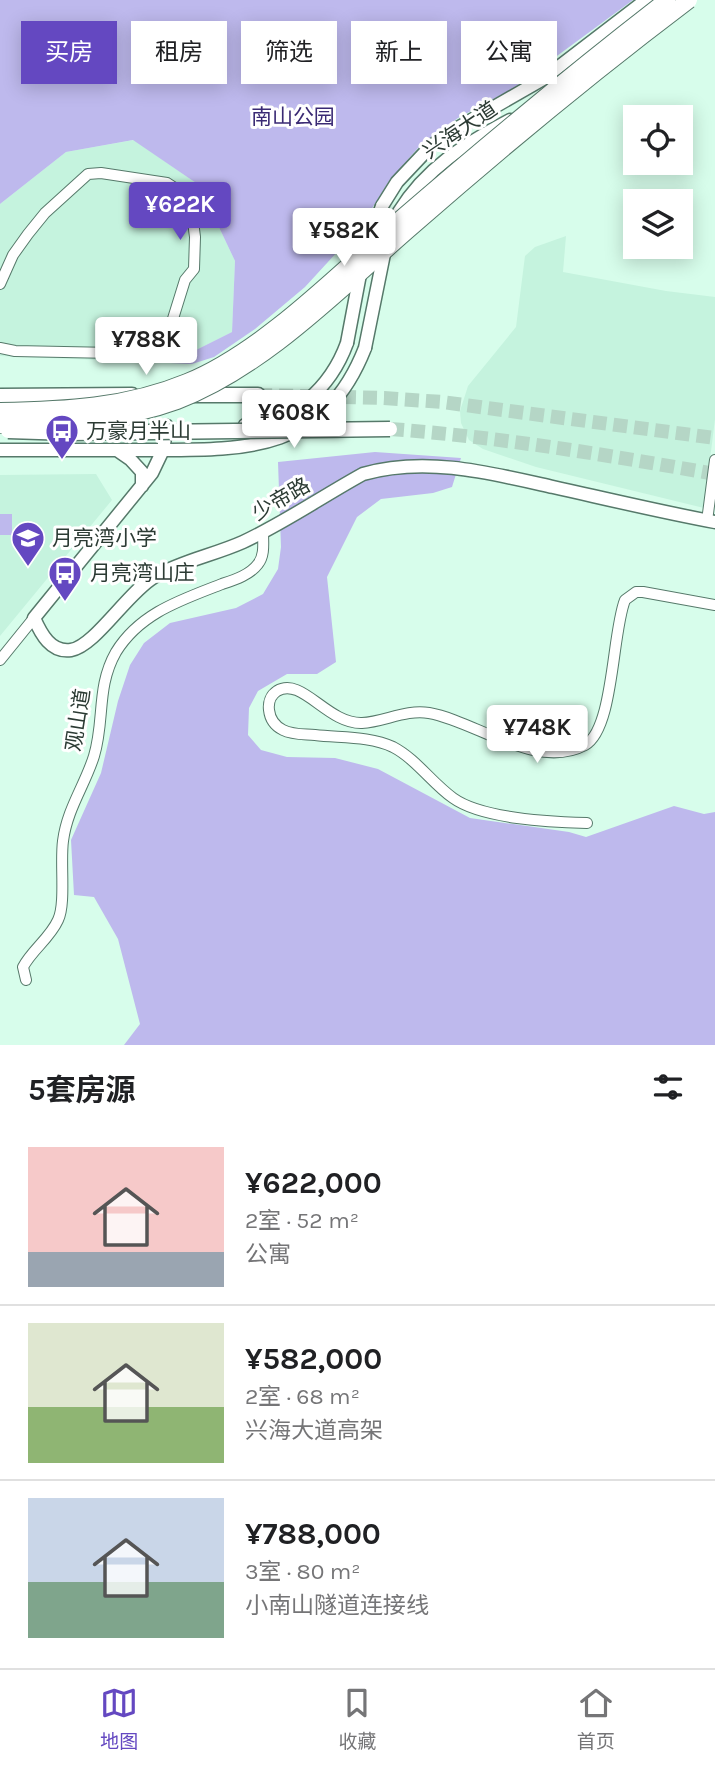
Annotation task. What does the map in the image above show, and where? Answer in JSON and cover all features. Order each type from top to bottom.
[{"type":"main road","points":[[0,411],[52,410],[125,402],[191,381],[232,359],[290,315],[526,113],[667,0]]},
{"type":"main road","points":[[0,424],[76,422],[136,413],[194,394],[234,373],[274,345],[472,175],[689,0]]},
{"type":"main road","points":[[0,396],[258,395]]},
{"type":"main road","points":[[0,430],[70,433],[390,429]]},
{"type":"street","name":"兴海大道","points":[[0,424],[95,427],[248,425],[284,416],[310,398],[337,364],[347,343],[363,261],[382,206],[397,182],[430,147],[449,133],[543,79],[646,0]]},
{"type":"street","name":"兴海大道","points":[[0,450],[236,449],[269,442],[307,424],[335,400],[353,376],[365,348],[380,266],[399,212],[424,178],[452,154],[560,93],[698,0]]},
{"type":"street","points":[[0,284],[13,255],[28,234],[45,213],[88,174],[101,173],[167,183],[190,198],[195,237],[194,270],[185,280],[162,354],[15,351],[0,348]]},
{"type":"street","points":[[1,661],[152,473],[163,450],[167,426]]},
{"type":"street","points":[[117,450],[142,472],[142,486]]},
{"type":"street","points":[[711,522],[715,460]]},
{"type":"street","name":"少帝路","points":[[34,618],[40,632],[53,646],[65,650],[81,647],[127,599],[153,577],[263,532],[363,474],[411,465],[492,474],[711,522]]},
{"type":"street","name":"观山道","points":[[26,981],[23,967],[58,921],[61,911],[61,859],[66,823],[93,758],[104,680],[117,651],[133,631],[151,615],[174,602],[243,576],[254,568],[260,562],[263,551],[263,532]]},
{"type":"street","points":[[587,823],[495,814],[466,807],[390,746],[374,741],[295,734],[282,729],[271,717],[271,698],[284,689],[295,690],[309,696],[334,717],[355,723],[410,713],[431,713],[498,740],[555,753],[570,751],[589,743],[603,720],[625,600],[636,592],[643,592],[715,605]]},
{"type":"shaded area","points":[[134,140],[199,185],[235,261],[232,332],[170,363],[0,356],[0,204],[66,152]]},
{"type":"shaded area","points":[[566,236],[563,272],[715,297],[715,419],[704,508],[536,467],[483,449],[469,440],[461,423],[460,411],[468,386],[516,327],[525,256],[535,247]]},
{"type":"shaded area","name":"月亮湾小学","points":[[96,474],[112,500],[0,636],[0,475]]},
{"type":"green space","name":"南山公园","points":[[0,0],[633,0],[557,56],[557,21],[461,21],[461,84],[519,84],[458,118],[418,148],[389,181],[361,226],[305,287],[255,329],[214,357],[192,364],[170,363],[232,332],[235,261],[199,185],[133,140],[66,152],[0,204]]},
{"type":"green space","points":[[375,452],[461,458],[452,487],[433,493],[381,499],[357,517],[327,577],[336,662],[317,674],[287,674],[258,691],[249,708],[248,735],[261,750],[287,757],[335,758],[378,769],[470,818],[569,832],[586,837],[674,806],[704,814],[715,812],[715,1045],[124,1045],[140,1024],[118,939],[94,897],[74,895],[71,840],[101,773],[118,701],[130,665],[144,643],[170,623],[236,608],[263,594],[278,569],[281,547],[278,462]]},
{"type":"green space","points":[[0,514],[12,514],[12,535],[0,535]]},
{"type":"tunnel","points":[[258,395],[442,402],[715,438]]},
{"type":"tunnel","points":[[390,429],[513,442],[715,474]]},
{"type":"place","name":"万豪月半山","points":[[62,461]]},
{"type":"place","name":"月亮湾小学","points":[[28,568]]},
{"type":"place","name":"月亮湾山庄","points":[[65,603]]}]
